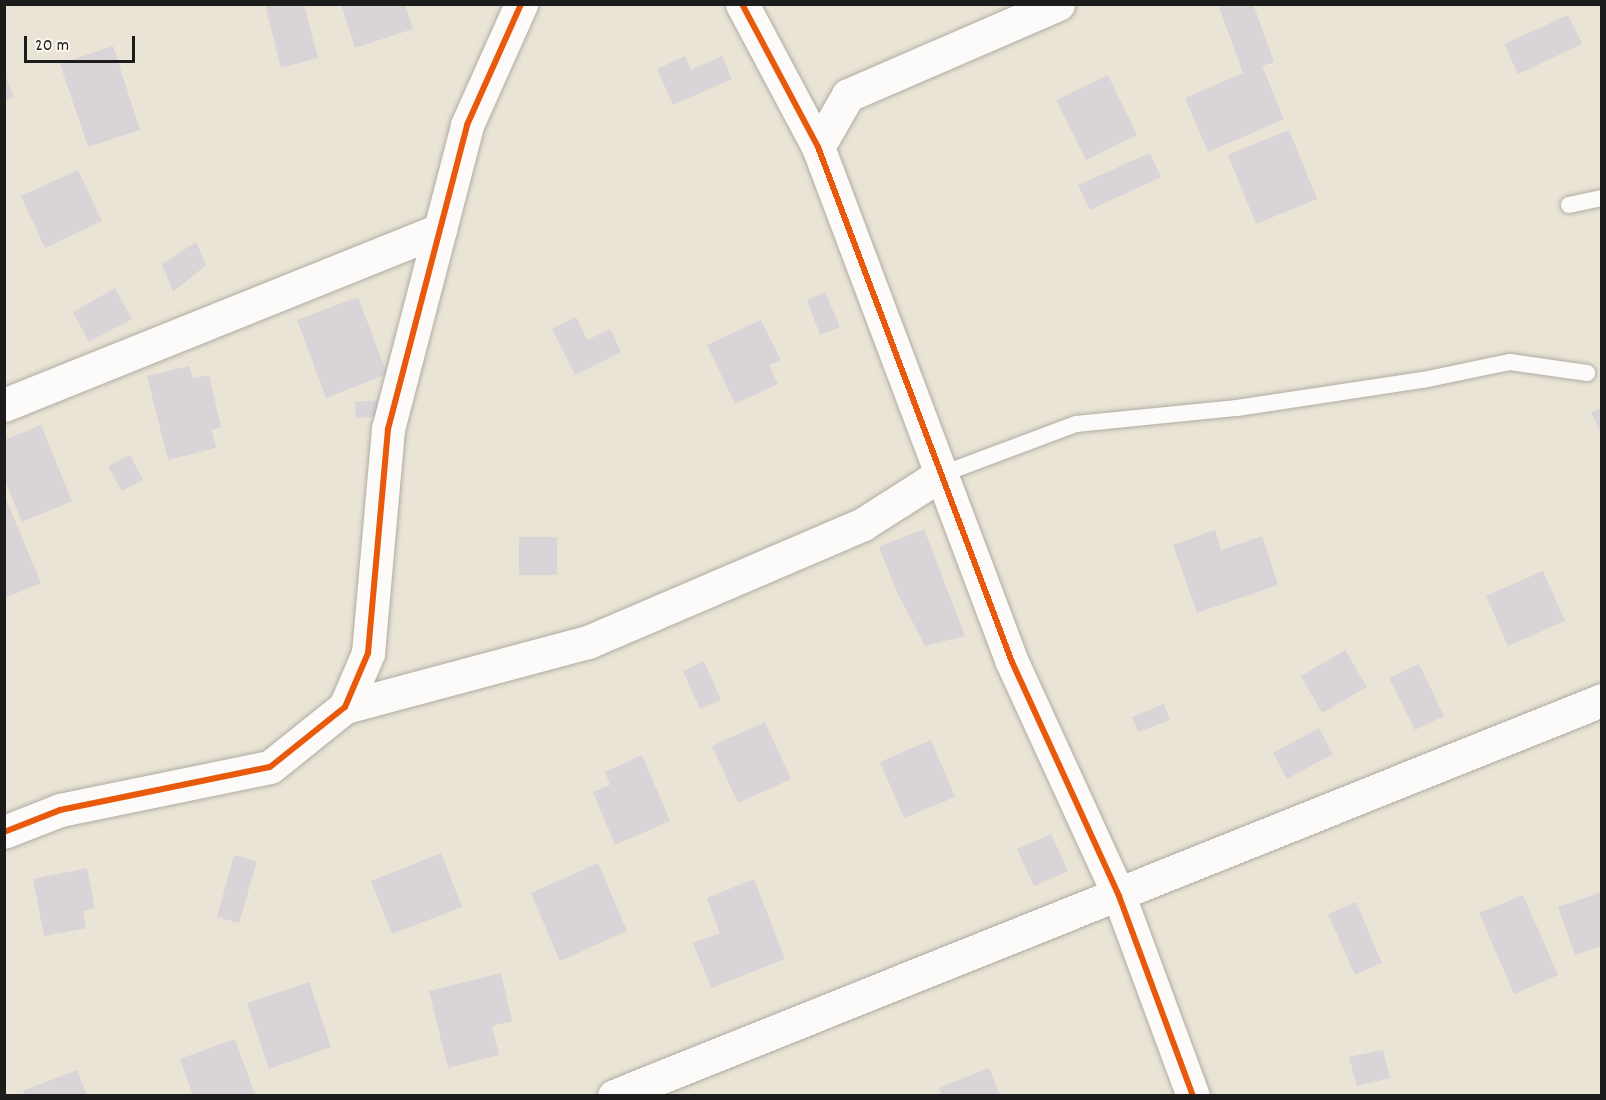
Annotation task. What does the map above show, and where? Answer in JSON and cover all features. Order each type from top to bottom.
[{"type":"street","points":[[345,707],[369,653],[388,429],[467,125],[521,4]]},
{"type":"street","points":[[742,4],[818,147],[1012,662],[1119,896],[1192,1095]]},
{"type":"street","points":[[818,147],[848,95],[1058,4]]},
{"type":"street","points":[[4,405],[440,230]]},
{"type":"street","points":[[4,832],[60,810],[270,767],[345,707],[588,642],[863,524],[940,475]]},
{"type":"street","points":[[614,1095],[1119,896],[1602,700]]},
{"type":"lane","points":[[1569,205],[1602,198]]},
{"type":"lane","points":[[940,475],[1076,424],[1237,408],[1423,380],[1510,362],[1587,373]]},
{"type":"building","points":[[265,4],[304,4],[318,58],[281,68]]},
{"type":"building","points":[[341,4],[405,4],[413,29],[355,48]]},
{"type":"building","points":[[1218,4],[1253,4],[1274,62],[1262,66],[1284,119],[1208,152],[1185,98],[1243,73]]},
{"type":"building","points":[[1568,15],[1582,44],[1518,74],[1504,44]]},
{"type":"building","points":[[113,46],[140,130],[88,147],[60,64]]},
{"type":"building","points":[[685,56],[691,70],[722,56],[732,79],[673,105],[657,69]]},
{"type":"building","points":[[4,73],[14,97],[4,101]]},
{"type":"building","points":[[1108,75],[1137,135],[1086,160],[1056,100]]},
{"type":"building","points":[[1289,130],[1317,199],[1256,224],[1228,155]]},
{"type":"building","points":[[1150,153],[1161,177],[1090,210],[1078,185]]},
{"type":"building","points":[[78,170],[102,221],[45,248],[21,196]]},
{"type":"building","points":[[196,242],[206,265],[173,292],[162,264]]},
{"type":"building","points":[[115,288],[132,319],[89,342],[73,312]]},
{"type":"building","points":[[825,292],[840,327],[820,335],[807,300]]},
{"type":"building","points":[[358,297],[387,374],[326,398],[297,320]]},
{"type":"building","points":[[576,317],[587,340],[610,329],[621,352],[575,375],[552,329]]},
{"type":"building","points":[[761,320],[781,360],[769,365],[778,384],[735,404],[707,345]]},
{"type":"building","points":[[189,366],[193,378],[209,375],[221,427],[212,430],[216,448],[168,460],[147,376]]},
{"type":"building","points":[[382,400],[383,416],[356,418],[355,402]]},
{"type":"building","points":[[1602,408],[1602,436],[1591,412]]},
{"type":"building","points":[[41,425],[72,501],[22,522],[4,478],[4,440]]},
{"type":"building","points":[[130,455],[143,480],[122,491],[108,466]]},
{"type":"building","points":[[5,497],[41,583],[5,598]]},
{"type":"building","points":[[924,529],[965,636],[925,646],[897,592],[879,547]]},
{"type":"building","points":[[1215,530],[1221,550],[1262,536],[1278,585],[1197,613],[1173,545]]},
{"type":"building","points":[[519,537],[557,537],[557,575],[519,575]]},
{"type":"building","points":[[1543,571],[1565,621],[1508,646],[1486,596]]},
{"type":"building","points":[[1345,650],[1367,687],[1322,713],[1301,676]]},
{"type":"building","points":[[704,661],[721,700],[700,709],[683,671]]},
{"type":"building","points":[[1419,664],[1444,716],[1415,730],[1389,678]]},
{"type":"building","points":[[1164,704],[1170,720],[1138,732],[1132,717]]},
{"type":"building","points":[[765,722],[791,779],[738,803],[712,746]]},
{"type":"building","points":[[1319,728],[1333,754],[1287,779],[1273,753]]},
{"type":"building","points":[[931,740],[955,797],[904,818],[880,762]]},
{"type":"building","points":[[642,755],[670,821],[615,845],[593,792],[610,785],[605,772]]},
{"type":"building","points":[[1051,834],[1068,871],[1034,886],[1017,849]]},
{"type":"building","points":[[441,853],[462,907],[392,934],[371,881]]},
{"type":"building","points":[[234,855],[257,861],[239,923],[217,917]]},
{"type":"building","points":[[598,863],[627,931],[560,961],[531,893]]},
{"type":"building","points":[[87,868],[95,908],[83,911],[86,928],[44,936],[33,879]]},
{"type":"building","points":[[754,879],[785,959],[711,988],[693,943],[720,933],[707,898]]},
{"type":"building","points":[[1602,892],[1602,946],[1575,955],[1558,907]]},
{"type":"building","points":[[1523,895],[1558,975],[1514,994],[1479,913]]},
{"type":"building","points":[[1356,902],[1382,963],[1355,975],[1328,914]]},
{"type":"building","points":[[501,973],[512,1021],[492,1026],[499,1055],[448,1068],[429,991]]},
{"type":"building","points":[[309,982],[331,1047],[269,1069],[247,1003]]},
{"type":"building","points":[[235,1039],[255,1095],[193,1095],[180,1059]]},
{"type":"building","points":[[1383,1050],[1390,1078],[1357,1086],[1349,1057]]},
{"type":"building","points":[[989,1068],[1000,1095],[942,1095],[939,1088]]},
{"type":"building","points":[[77,1070],[87,1095],[25,1095],[23,1091]]},
{"type":"cycle path","points":[[4,832],[60,810],[270,767],[345,707],[368,653],[388,429],[467,125],[521,4]]},
{"type":"cycle path","points":[[742,4],[818,147],[1012,662],[1119,896],[1193,1096]]}]
